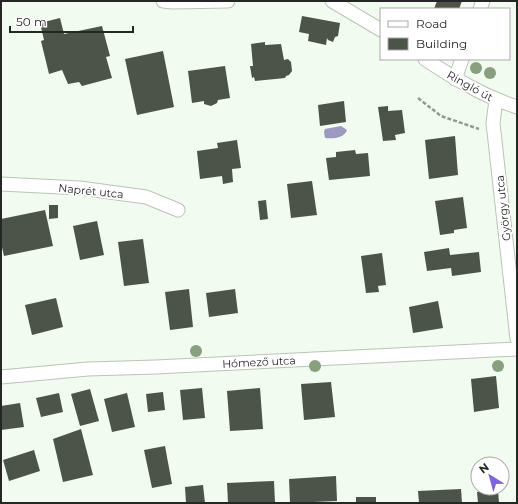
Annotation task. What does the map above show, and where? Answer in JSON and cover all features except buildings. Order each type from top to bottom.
[{"type":"street","points":[[163,1],[228,1]]},
{"type":"street","points":[[332,1],[380,29]]},
{"type":"street","name":"Ringló út","points":[[426,60],[455,79],[496,100],[517,107]]},
{"type":"street","points":[[455,79],[462,60]]},
{"type":"street","name":"György utca","points":[[496,100],[493,124],[517,339]]},
{"type":"street","name":"Naprét utca","points":[[1,184],[80,188],[146,197],[178,210]]},
{"type":"street","name":"Hómező utca","points":[[1,377],[88,369],[517,349]]},
{"type":"path","points":[[418,98],[441,116],[495,134]]},
{"type":"shaded area","points":[[341,126],[347,130],[344,135],[335,138],[325,138],[325,129]]}]
